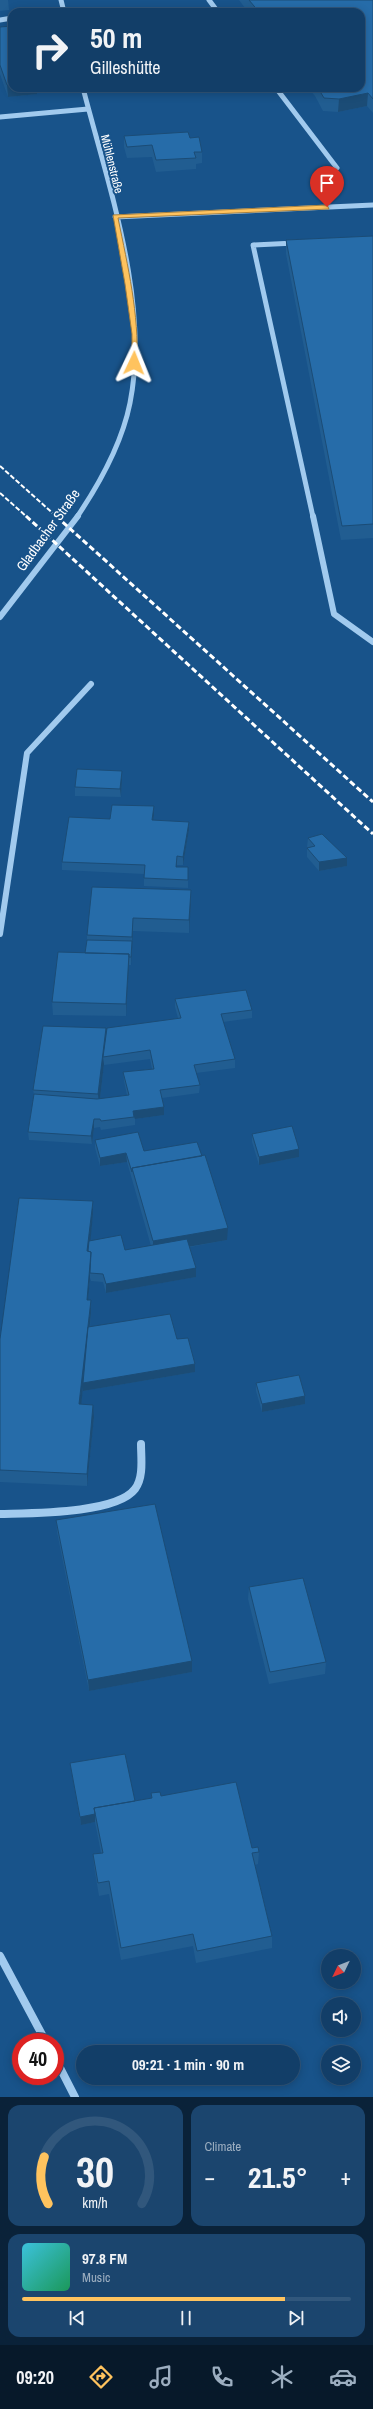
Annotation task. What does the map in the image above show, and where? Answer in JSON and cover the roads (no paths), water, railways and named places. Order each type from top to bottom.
[{"type":"street","name":"Mühlenstraße","points":[[84,92],[115,217],[129,284],[135,350],[130,403],[111,456]]},
{"type":"street","points":[[279,92],[336,168]]},
{"type":"street","points":[[0,117],[88,109]]},
{"type":"street","points":[[115,217],[373,205]]},
{"type":"street","points":[[301,242],[253,245],[334,614],[373,642]]},
{"type":"street","name":"Gladbacher Straße","points":[[0,617],[85,504],[111,456]]},
{"type":"street","points":[[0,934],[27,753],[91,684]]},
{"type":"street","points":[[0,1514],[82,1509],[114,1503],[126,1498],[139,1483],[141,1444]]},
{"type":"street","points":[[0,1956],[41,2033]]},
{"type":"street","points":[[64,2076],[75,2097]]},
{"type":"railway","points":[[0,466],[57,517]]},
{"type":"railway","points":[[0,493],[27,517]]},
{"type":"railway","points":[[26,516],[373,834]]},
{"type":"railway","points":[[56,516],[373,802]]}]
